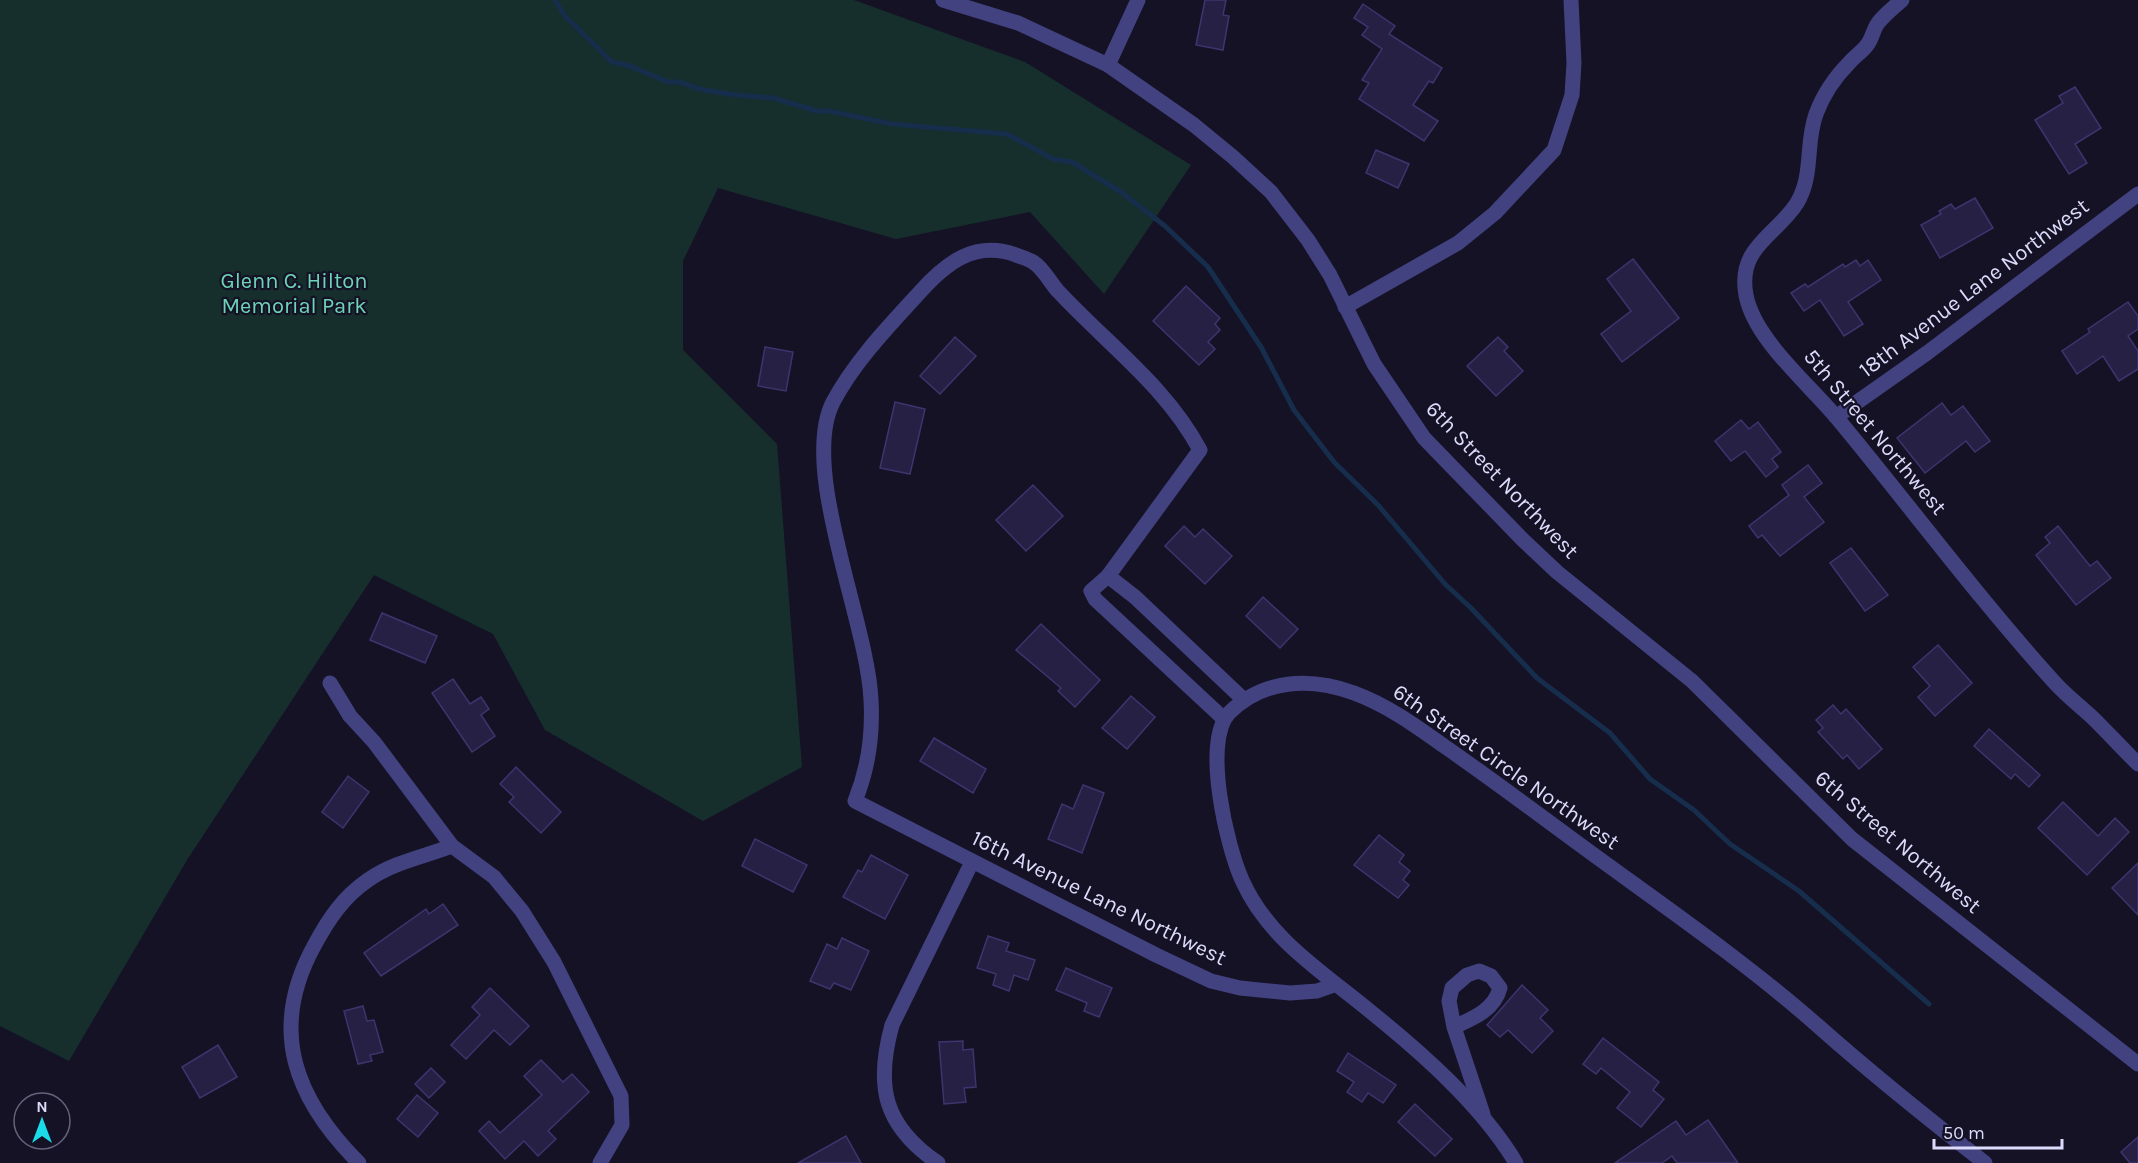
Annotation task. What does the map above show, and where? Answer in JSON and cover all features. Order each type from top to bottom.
[{"type":"street","name":"6th Street Northwest","points":[[943,0],[1018,23],[1108,65],[1194,125],[1271,192],[1308,240],[1330,275],[1374,364],[1424,438],[1522,540],[1557,573],[1692,681],[1852,839],[2138,1064]]},
{"type":"street","points":[[1108,65],[1138,0]]},
{"type":"street","points":[[1345,308],[1458,243],[1495,213],[1554,150],[1572,95],[1574,63],[1571,0]]},
{"type":"street","name":"5th Street Northwest","points":[[1902,0],[1880,21],[1868,44],[1830,86],[1816,114],[1806,184],[1791,210],[1754,250],[1745,274],[1745,294],[1750,311],[1770,342],[1836,417],[2057,686],[2138,764]]},
{"type":"street","name":"18th Avenue Lane Northwest","points":[[1836,417],[1927,353],[2138,194]]},
{"type":"street","name":"16th Avenue Lane Northwest","points":[[1108,576],[1200,450],[1188,428],[1140,371],[1057,290],[1034,262],[1000,249],[959,256],[928,283],[861,358],[833,403],[827,420],[823,461],[829,501],[861,639],[871,699],[870,744],[855,801],[1211,981],[1240,988],[1290,993],[1317,991],[1334,985]]},
{"type":"street","points":[[1243,699],[1135,597],[1108,576],[1091,591],[1095,599],[1224,719],[1218,759],[1220,796],[1231,852],[1260,915],[1334,985],[1373,1013],[1483,1117],[1516,1163]]},
{"type":"street","points":[[330,683],[351,716],[375,742],[452,846],[494,878],[522,911],[582,1012],[612,1073],[623,1108],[622,1125],[600,1163]]},
{"type":"street","name":"6th Street Circle Northwest","points":[[1224,719],[1243,699],[1261,689],[1302,684],[1355,693],[1390,710],[1486,775],[1738,960],[1909,1104],[1985,1163]]},
{"type":"street","points":[[359,1163],[318,1113],[293,1062],[290,1024],[299,973],[326,924],[345,898],[391,866],[452,846]]},
{"type":"street","points":[[938,1163],[914,1146],[900,1131],[890,1109],[885,1086],[885,1053],[892,1025],[972,862]]},
{"type":"street","points":[[1454,1027],[1483,1117]]},
{"type":"green space","name":"Glenn C. Hilton Memorial Park","points":[[0,0],[854,0],[1025,62],[1191,165],[1104,294],[1030,212],[896,239],[718,188],[683,261],[683,350],[777,444],[802,767],[703,821],[545,730],[493,634],[374,575],[187,860],[69,1061],[0,1026]]},
{"type":"building","points":[[1205,0],[1226,0],[1223,15],[1229,16],[1223,50],[1196,45]]},
{"type":"building","points":[[1363,4],[1395,26],[1389,34],[1442,68],[1433,83],[1429,81],[1413,105],[1438,121],[1424,141],[1359,99],[1369,83],[1362,80],[1382,49],[1362,35],[1368,27],[1354,18]]},
{"type":"building","points":[[2075,87],[2101,128],[2075,144],[2087,163],[2069,174],[2035,120],[2063,103],[2059,96]]},
{"type":"building","points":[[1376,150],[1409,164],[1398,188],[1366,173]]},
{"type":"building","points":[[1975,198],[1993,228],[1940,258],[1921,225],[1941,214],[1939,211],[1951,204],[1955,209]]},
{"type":"building","points":[[1633,259],[1679,318],[1622,362],[1601,334],[1631,311],[1607,279]]},
{"type":"building","points":[[1856,260],[1860,266],[1868,260],[1881,280],[1848,302],[1863,324],[1844,336],[1820,300],[1804,311],[1791,293],[1805,284],[1808,287],[1843,264],[1845,267]]},
{"type":"building","points":[[1186,286],[1220,318],[1215,324],[1220,330],[1208,342],[1215,349],[1199,365],[1153,321]]},
{"type":"building","points":[[2128,302],[2138,316],[2138,329],[2128,336],[2138,351],[2138,369],[2119,381],[2103,356],[2077,374],[2062,351],[2090,332],[2088,329]]},
{"type":"building","points":[[955,337],[976,356],[940,394],[920,376]]},
{"type":"building","points":[[1498,337],[1508,347],[1504,351],[1523,371],[1496,396],[1467,366]]},
{"type":"building","points":[[765,347],[793,352],[786,391],[758,386]]},
{"type":"building","points":[[895,402],[925,409],[910,474],[880,468]]},
{"type":"building","points":[[1942,403],[1951,415],[1963,406],[1990,441],[1975,452],[1966,441],[1925,473],[1897,438]]},
{"type":"building","points":[[1741,420],[1749,429],[1758,422],[1781,452],[1772,459],[1778,467],[1766,477],[1745,451],[1731,461],[1715,441]]},
{"type":"building","points":[[1808,465],[1822,483],[1804,497],[1824,522],[1780,556],[1762,535],[1758,538],[1749,526],[1789,495],[1782,485]]},
{"type":"building","points":[[1033,485],[1063,516],[1026,551],[996,520]]},
{"type":"building","points":[[1184,526],[1195,537],[1203,529],[1232,556],[1205,584],[1165,546]]},
{"type":"building","points":[[2058,526],[2090,566],[2097,561],[2111,578],[2076,605],[2036,555],[2050,543],[2045,537]]},
{"type":"building","points":[[1851,548],[1888,595],[1865,611],[1830,563]]},
{"type":"building","points":[[1263,597],[1298,629],[1280,648],[1246,616]]},
{"type":"building","points":[[382,613],[437,636],[425,663],[370,640]]},
{"type":"building","points":[[1041,624],[1100,680],[1075,707],[1058,691],[1061,688],[1016,650]]},
{"type":"building","points":[[1938,645],[1972,683],[1935,716],[1918,697],[1930,686],[1913,667]]},
{"type":"building","points":[[453,679],[470,704],[481,697],[489,709],[481,715],[495,736],[472,752],[432,693]]},
{"type":"building","points":[[1131,696],[1155,717],[1127,749],[1102,728]]},
{"type":"building","points":[[1833,705],[1841,714],[1846,709],[1882,749],[1859,769],[1847,755],[1843,759],[1818,732],[1823,728],[1816,720]]},
{"type":"building","points":[[1989,729],[2040,775],[2029,787],[2015,774],[2011,779],[1974,746]]},
{"type":"building","points":[[934,738],[986,769],[973,793],[920,761]]},
{"type":"building","points":[[516,767],[561,812],[541,833],[509,802],[514,797],[500,784]]},
{"type":"building","points":[[348,776],[369,792],[343,828],[322,812]]},
{"type":"building","points":[[1083,785],[1104,793],[1082,853],[1048,839],[1062,804],[1073,809]]},
{"type":"building","points":[[2063,802],[2098,836],[2115,818],[2129,832],[2087,875],[2038,828]]},
{"type":"building","points":[[1379,835],[1404,855],[1399,862],[1410,871],[1403,880],[1409,885],[1398,898],[1354,865]]},
{"type":"building","points":[[755,839],[807,865],[793,892],[742,866]]},
{"type":"building","points":[[871,855],[908,875],[885,919],[843,897],[858,870],[862,872]]},
{"type":"building","points":[[2138,863],[2138,915],[2112,888]]},
{"type":"building","points":[[443,904],[458,925],[381,976],[364,953],[426,909],[429,914]]},
{"type":"building","points":[[988,936],[1009,943],[1006,951],[1035,960],[1028,980],[1014,975],[1009,991],[993,985],[996,974],[977,968]]},
{"type":"building","points":[[842,938],[869,951],[851,990],[834,983],[830,989],[810,981],[827,944],[837,949]]},
{"type":"building","points":[[1066,968],[1112,988],[1099,1017],[1084,1011],[1087,1003],[1056,990]]},
{"type":"building","points":[[1522,985],[1548,1010],[1540,1018],[1553,1031],[1532,1053],[1508,1030],[1500,1037],[1487,1025]]},
{"type":"building","points":[[490,988],[529,1026],[510,1045],[494,1030],[466,1059],[451,1045],[480,1015],[472,1007]]},
{"type":"building","points":[[363,1006],[367,1021],[374,1020],[383,1052],[370,1055],[372,1061],[358,1064],[344,1011]]},
{"type":"building","points":[[1603,1038],[1659,1082],[1653,1090],[1664,1099],[1641,1127],[1617,1108],[1630,1092],[1601,1068],[1596,1074],[1583,1064]]},
{"type":"building","points":[[963,1041],[963,1050],[973,1049],[976,1087],[964,1088],[966,1102],[944,1104],[939,1042]]},
{"type":"building","points":[[218,1045],[237,1077],[200,1098],[182,1067]]},
{"type":"building","points":[[1348,1053],[1396,1085],[1383,1103],[1368,1093],[1362,1102],[1347,1092],[1354,1082],[1337,1071]]},
{"type":"building","points":[[541,1060],[563,1082],[572,1074],[589,1092],[548,1131],[556,1139],[538,1156],[524,1141],[505,1159],[479,1131],[489,1121],[500,1133],[542,1095],[524,1076]]},
{"type":"building","points":[[431,1068],[445,1082],[429,1098],[415,1084]]},
{"type":"building","points":[[417,1095],[438,1113],[418,1137],[397,1119]]},
{"type":"building","points":[[1415,1104],[1452,1139],[1435,1156],[1398,1122]]},
{"type":"building","points":[[1708,1120],[1738,1163],[1677,1163],[1672,1156],[1662,1163],[1615,1163],[1676,1121],[1686,1135]]},
{"type":"building","points":[[846,1136],[861,1163],[798,1163]]},
{"type":"building","points":[[2138,1137],[2138,1163],[2130,1163],[2121,1152]]},
{"type":"waterway","points":[[555,0],[565,16],[612,62],[630,66],[668,82],[680,82],[699,89],[736,95],[773,98],[817,111],[829,111],[892,124],[1007,134],[1053,159],[1072,162],[1121,192],[1165,226],[1208,267],[1261,347],[1294,410],[1334,462],[1378,505],[1445,584],[1537,678],[1610,733],[1650,779],[1694,810],[1730,844],[1799,891],[1929,1004]]}]
